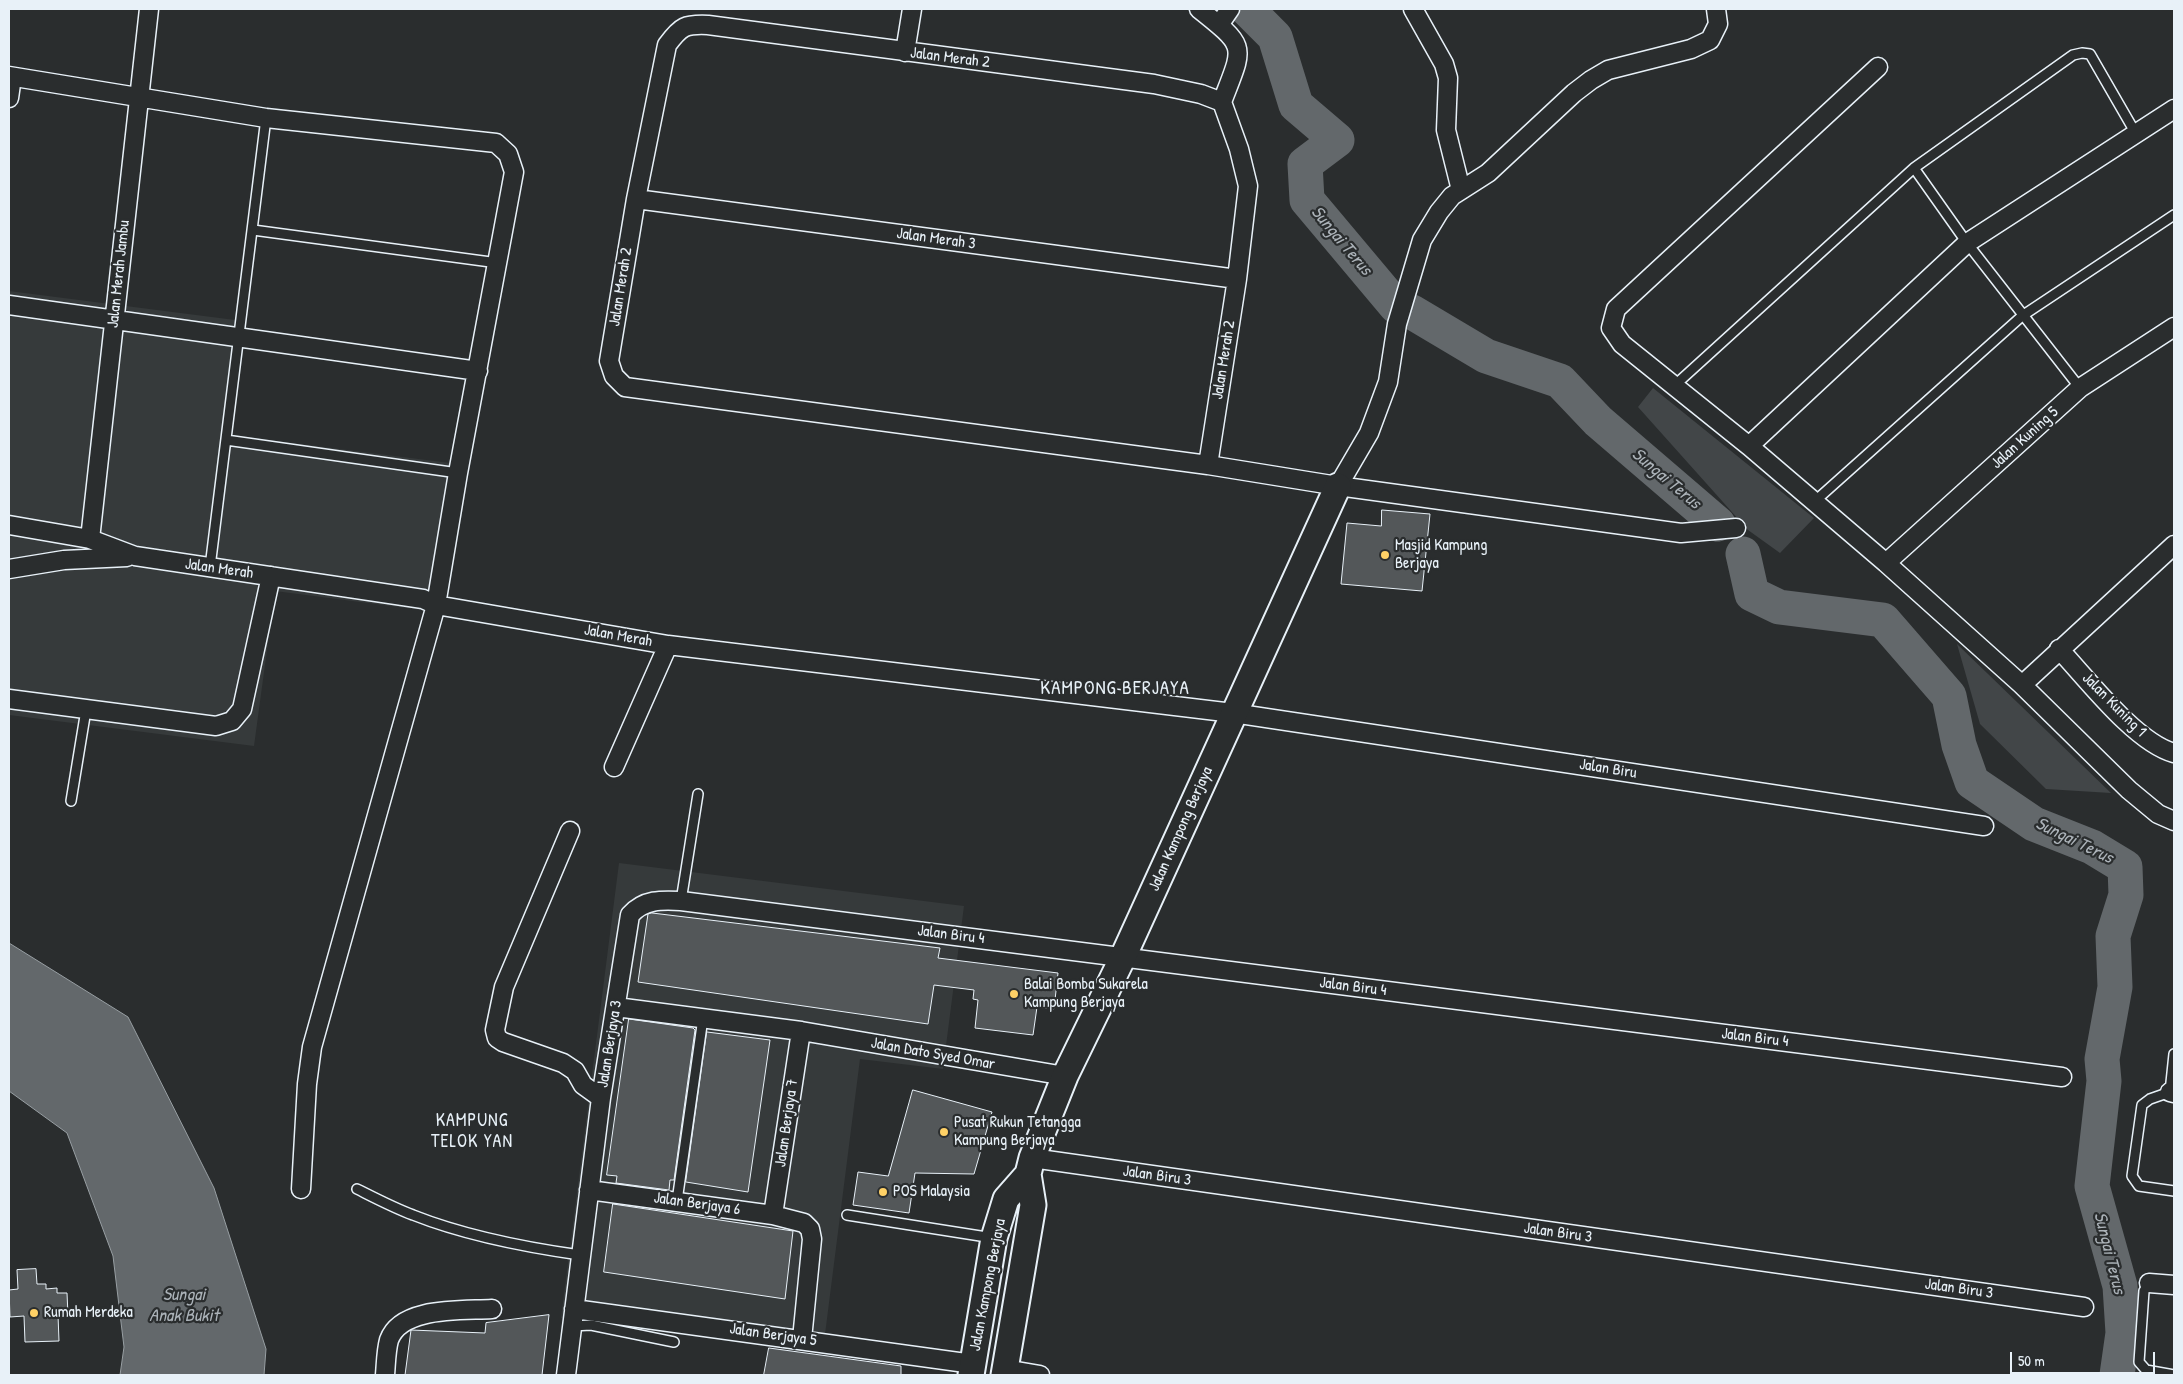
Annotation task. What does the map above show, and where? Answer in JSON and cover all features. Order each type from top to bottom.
[{"type":"street","name":"Jalan Merah Jambu","points":[[90,539],[149,9]]},
{"type":"street","points":[[905,52],[912,9]]},
{"type":"street","points":[[1199,9],[1225,15],[1239,50],[1237,61],[1222,102]]},
{"type":"street","points":[[1413,9],[1444,64],[1448,78],[1446,130],[1461,190]]},
{"type":"street","points":[[1338,486],[1369,432],[1388,382],[1397,324],[1422,240],[1439,212],[1461,190],[1488,173],[1507,157],[1574,93],[1592,80],[1608,70],[1692,49],[1710,40],[1718,24],[1716,9]]},
{"type":"street","name":"Jalan Merah 2","points":[[689,24],[1154,84],[1201,94],[1222,102],[1240,149],[1248,186],[1237,279],[1208,464],[625,387],[614,376],[609,361],[636,199],[667,45],[677,32],[689,24]]},
{"type":"street","points":[[1878,67],[1616,309],[1611,328],[1622,344],[1749,446],[1886,563],[2022,686],[2129,790],[2158,814],[2174,821]]},
{"type":"street","points":[[9,98],[10,77],[266,118],[496,143],[508,154],[514,172],[458,473],[436,605],[312,1047],[307,1084],[301,1189]]},
{"type":"street","points":[[1749,446],[1966,243],[2135,132],[2174,109]]},
{"type":"street","name":"Jalan Merah 3","points":[[636,199],[1237,279]]},
{"type":"street","points":[[9,305],[478,371]]},
{"type":"street","name":"Jalan Kuning 5","points":[[1886,563],[2080,388],[2174,327]]},
{"type":"street","points":[[1208,464],[1338,486],[1680,533],[1736,528]]},
{"type":"street","name":"Jalan Kampong Berjaya","points":[[972,1370],[994,1238],[1006,1199],[1030,1166],[1065,1076],[1122,958],[1338,486]]},
{"type":"street","name":"Jalan Merah","points":[[9,525],[90,539],[135,556],[423,599],[436,605],[668,645],[1233,713]]},
{"type":"street","points":[[2022,686],[2059,649],[2174,545]]},
{"type":"street","points":[[9,569],[64,560],[135,556]]},
{"type":"street","points":[[9,699],[216,726],[232,721],[242,709],[271,576]]},
{"type":"street","points":[[614,767],[668,645]]},
{"type":"street","name":"Jalan Kuning 1","points":[[2059,649],[2128,723],[2162,750],[2174,753]]},
{"type":"street","name":"Jalan Biru","points":[[1233,713],[1984,826]]},
{"type":"street","points":[[570,831],[504,987],[495,1030],[497,1038],[503,1042],[563,1063],[575,1071],[583,1085],[601,1098]]},
{"type":"street","name":"Jalan Biru 4","points":[[643,904],[663,900],[681,901],[2062,1077]]},
{"type":"street","name":"Jalan Berjaya 3","points":[[566,1375],[601,1098],[630,915],[643,904]]},
{"type":"street","name":"Jalan Dato Syed Omar","points":[[616,1007],[801,1031],[1065,1076]]},
{"type":"street","name":"Jalan Berjaya 7","points":[[774,1215],[801,1031]]},
{"type":"street","name":"Jalan Kampong Berjaya","points":[[1004,1372],[1033,1205],[1030,1166]]},
{"type":"street","name":"Jalan Biru 3","points":[[1030,1166],[2084,1307]]},
{"type":"street","name":"Jalan Berjaya 6","points":[[589,1190],[774,1215],[804,1223],[810,1229],[812,1239],[802,1339]]},
{"type":"street","points":[[2149,1283],[2174,1285]]},
{"type":"street","points":[[385,1375],[389,1341],[395,1328],[408,1320],[424,1314],[492,1309]]},
{"type":"street","name":"Jalan Berjaya 5","points":[[573,1317],[802,1339],[972,1370]]},
{"type":"street","points":[[972,1370],[1040,1375]]},
{"type":"lane","points":[[1674,386],[1914,168],[2073,55],[2090,54],[2135,132]]},
{"type":"lane","points":[[210,567],[266,118]]},
{"type":"lane","points":[[1914,168],[1966,243],[2080,388]]},
{"type":"lane","points":[[1814,502],[2022,316],[2174,215]]},
{"type":"lane","points":[[252,230],[498,263]]},
{"type":"lane","points":[[226,440],[458,473]]},
{"type":"lane","points":[[71,800],[86,710]]},
{"type":"lane","points":[[681,901],[698,794]]},
{"type":"lane","points":[[677,1201],[703,1018]]},
{"type":"lane","points":[[2174,1054],[2172,1093],[2150,1099],[2142,1105],[2132,1176],[2139,1186],[2174,1191]]},
{"type":"lane","points":[[357,1189],[412,1215],[448,1227],[520,1247],[580,1255]]},
{"type":"lane","points":[[847,1215],[994,1238]]},
{"type":"lane","points":[[2149,1283],[2144,1291],[2139,1362],[2146,1370],[2174,1375]]},
{"type":"lane","points":[[573,1317],[591,1325],[674,1342]]},
{"type":"shaded area","points":[[9,291],[235,320],[221,434],[450,463],[430,611],[275,591],[254,746],[9,715]]},
{"type":"shaded area","points":[[1653,388],[1814,518],[1780,553],[1748,530],[1638,407]]},
{"type":"shaded area","points":[[1957,644],[2111,793],[2046,789],[1980,724]]},
{"type":"shaded area","points":[[619,863],[964,906],[943,1069],[860,1059],[823,1350],[561,1318]]},
{"type":"water","name":"Sungai Anak Bukit","points":[[9,943],[128,1017],[214,1188],[266,1349],[264,1375],[120,1375],[124,1347],[113,1256],[67,1133],[9,1091]]},
{"type":"building","name":"Masjid Kampung Berjaya","points":[[1382,510],[1430,514],[1422,591],[1341,584],[1347,523],[1381,526]]},
{"type":"building","points":[[648,914],[940,948],[938,958],[1058,973],[1054,1009],[1037,1007],[1033,1035],[975,1028],[978,1000],[973,999],[974,990],[934,985],[928,1024],[638,982]]},
{"type":"building","points":[[629,1019],[693,1028],[695,1030],[674,1180],[670,1180],[669,1190],[616,1183],[617,1176],[607,1175]]},
{"type":"building","points":[[707,1032],[770,1040],[748,1192],[686,1182]]},
{"type":"building","name":"Pusat Rukun Tetangga Kampung Berjaya","points":[[913,1090],[992,1112],[974,1174],[915,1173],[909,1213],[853,1205],[858,1172],[888,1176]]},
{"type":"building","points":[[613,1204],[793,1231],[785,1299],[604,1272]]},
{"type":"building","points":[[36,1269],[37,1284],[46,1284],[46,1289],[57,1288],[57,1293],[67,1293],[68,1315],[58,1315],[59,1341],[25,1342],[24,1316],[10,1317],[9,1290],[18,1289],[17,1270]]},
{"type":"building","points":[[549,1315],[542,1375],[405,1375],[411,1330],[485,1333],[486,1323]]},
{"type":"building","points":[[769,1348],[901,1366],[901,1375],[764,1375]]},
{"type":"waterway","name":"Sungai Terus","points":[[1247,9],[1275,37],[1296,105],[1337,140],[1305,164],[1307,200],[1396,306]]},
{"type":"waterway","name":"Sungai Terus","points":[[1412,312],[1486,356],[1560,381],[1598,421],[1718,524]]},
{"type":"waterway","name":"Sungai Terus","points":[[1743,554],[1752,594],[1779,607],[1883,620],[1949,696],[1959,745],[1972,782],[2034,824],[2092,847],[2125,867],[2126,895],[2113,936],[2115,987],[2102,1059],[2104,1081],[2092,1186],[2120,1286],[2123,1333],[2117,1375]]},
{"type":"place","name":"Masjid Kampung Berjaya","points":[[1385,555]]},
{"type":"place","name":"Balai Bomba Sukarela Kampung Berjaya","points":[[1014,994]]},
{"type":"place","name":"Pusat Rukun Tetangga Kampung Berjaya","points":[[944,1132]]},
{"type":"place","name":"POS Malaysia","points":[[883,1192]]},
{"type":"place","name":"Rumah Merdeka","points":[[34,1313]]},
{"type":"district","name":"KAMPONG BERJAYA","points":[[1115,689]]},
{"type":"district","name":"KAMPUNG TELOK YAN","points":[[472,1131]]}]
